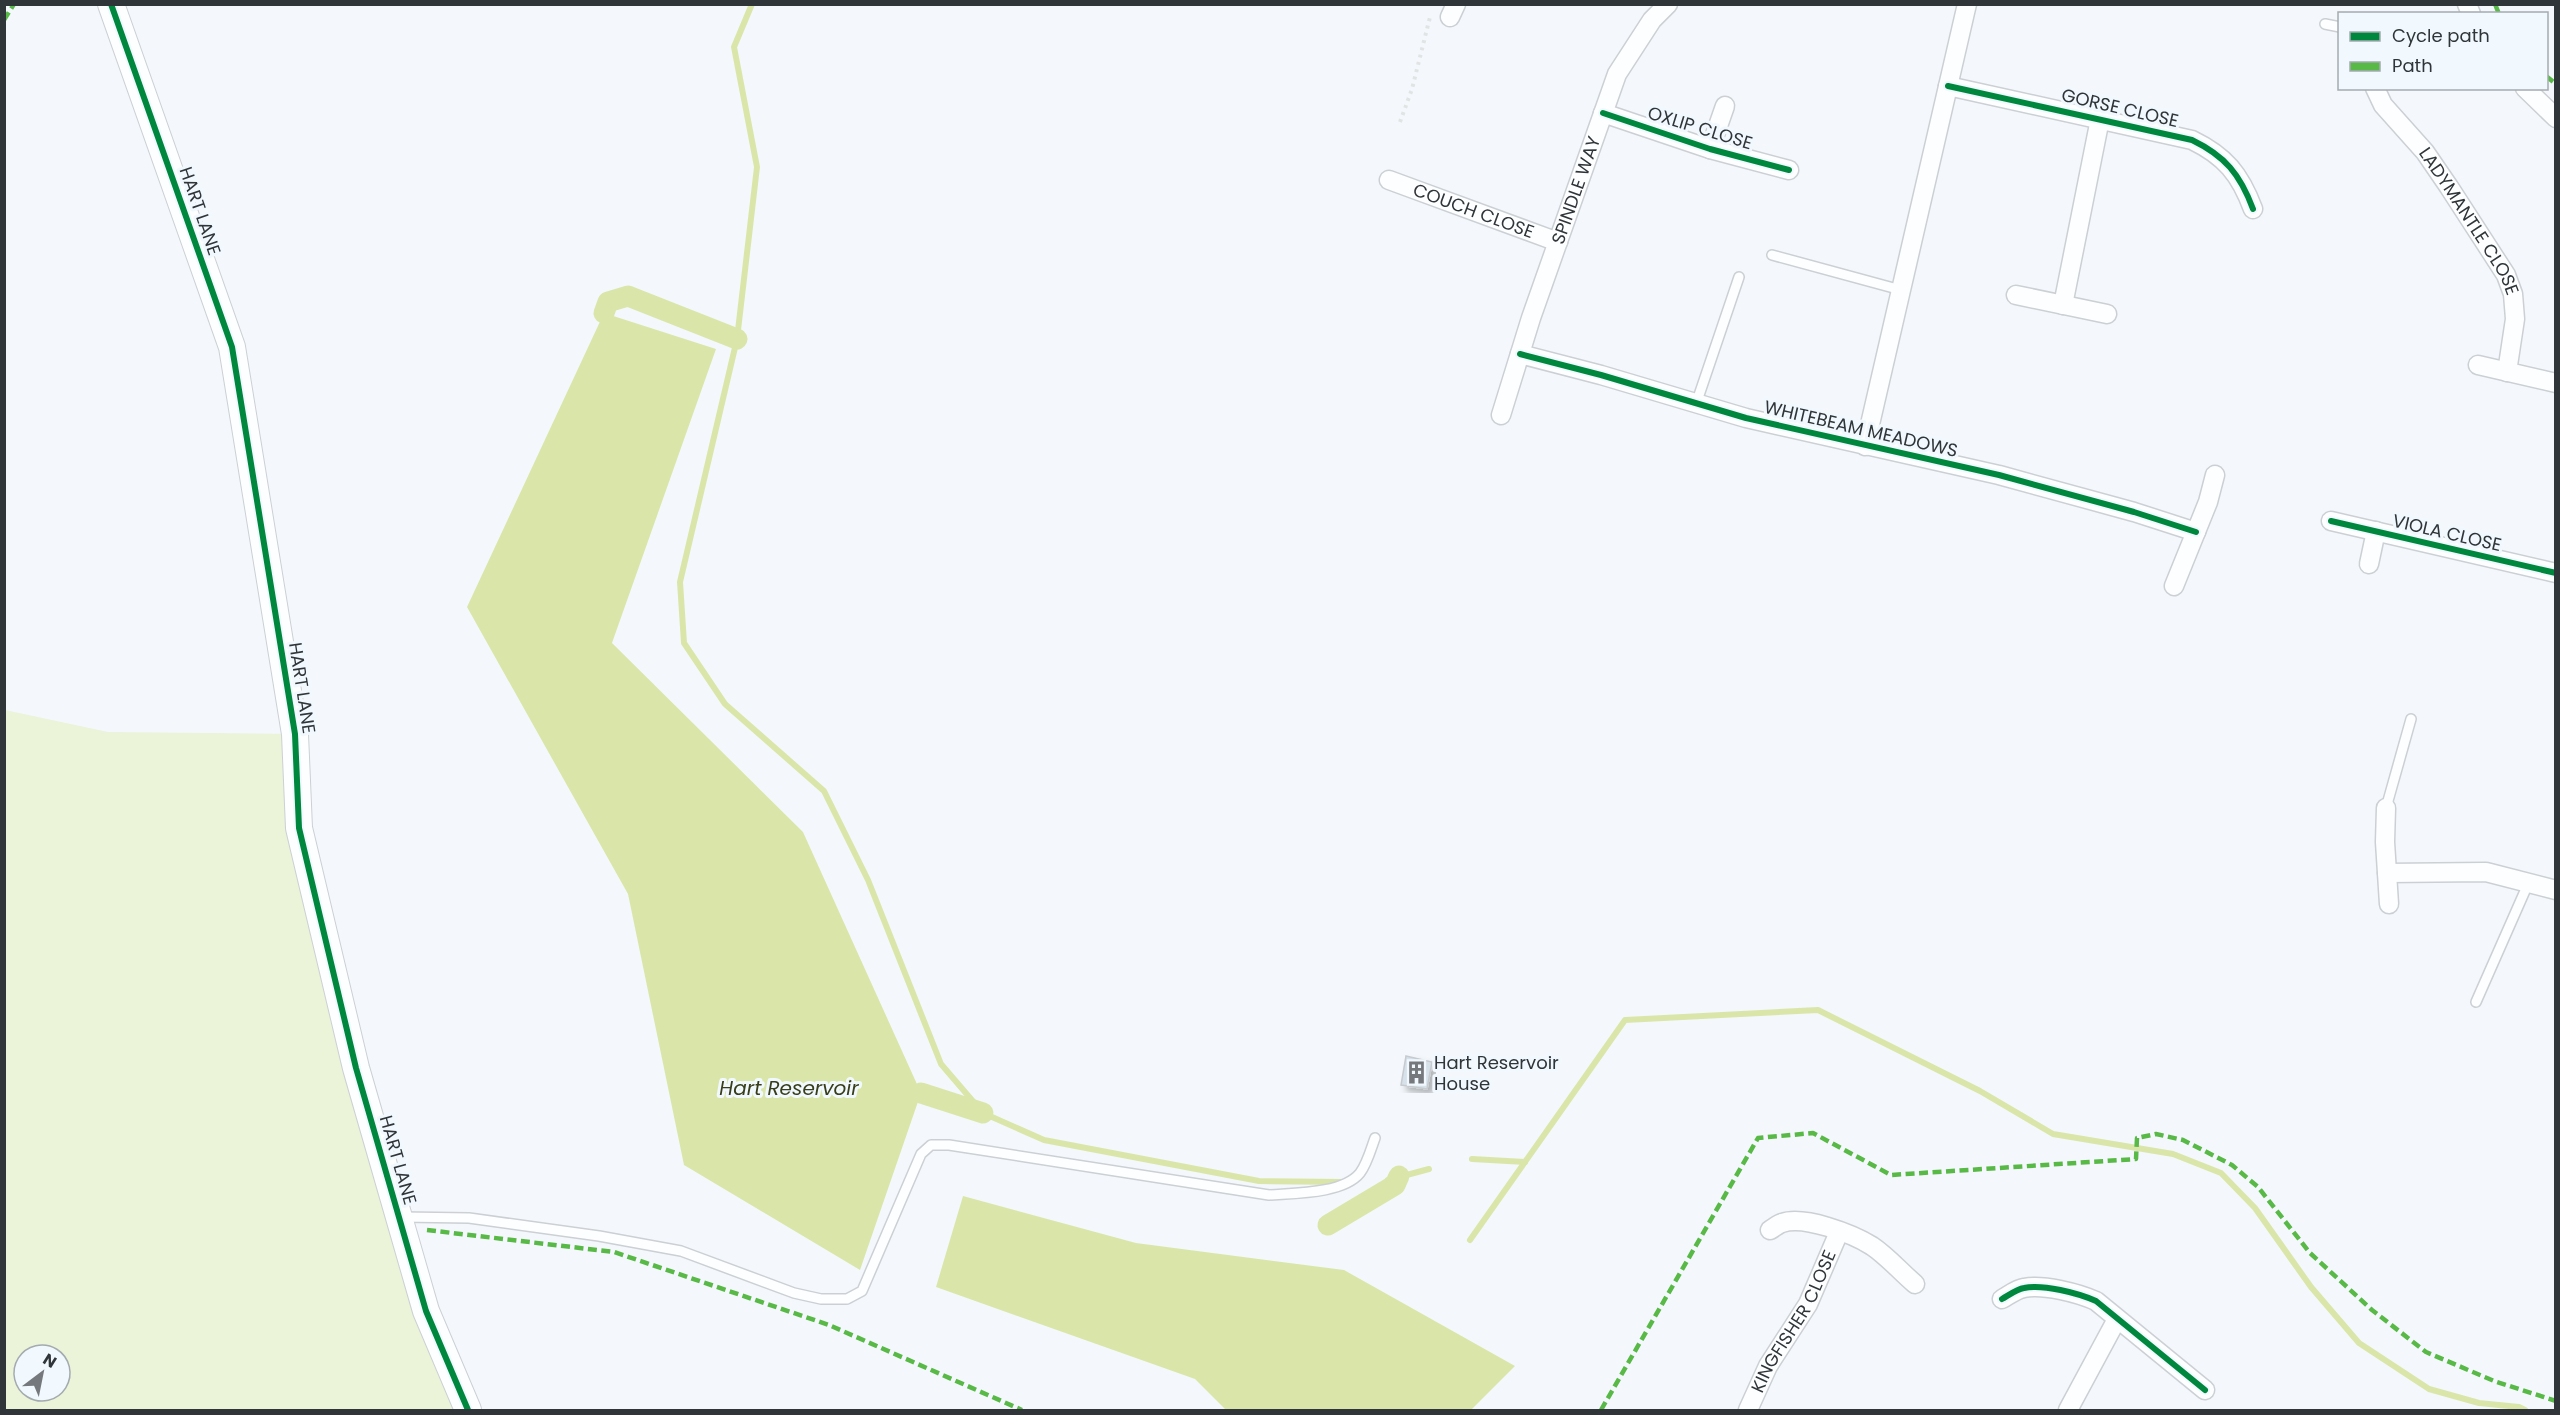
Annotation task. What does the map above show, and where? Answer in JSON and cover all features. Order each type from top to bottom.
[{"type":"street","name":"HART LANE","points":[[111,4],[232,347],[295,734],[299,828],[356,1068],[426,1311],[468,1410]]},
{"type":"street","points":[[1865,446],[1967,4]]},
{"type":"street","name":"SPINDLE WAY","points":[[1501,415],[1617,74],[1665,5]]},
{"type":"street","name":"GORSE CLOSE","points":[[1948,86],[2192,140],[2222,158],[2244,186],[2253,209]]},
{"type":"street","name":"LADYMANTLE CLOSE","points":[[2376,90],[2383,105],[2424,152],[2449,187],[2506,275],[2513,294],[2515,319],[2507,372]]},
{"type":"street","points":[[2527,90],[2556,118]]},
{"type":"street","name":"OXLIP CLOSE","points":[[1710,149],[1725,106]]},
{"type":"street","name":"OXLIP CLOSE","points":[[1603,113],[1710,149],[1789,170]]},
{"type":"street","name":"GORSE CLOSE","points":[[2063,305],[2100,119]]},
{"type":"street","name":"COUCH CLOSE","points":[[1389,180],[1558,242]]},
{"type":"street","points":[[2016,295],[2107,314]]},
{"type":"street","name":"WHITEBEAM MEADOWS","points":[[1520,354],[1601,375],[1696,404],[1865,446],[1999,475],[2134,512],[2196,532]]},
{"type":"street","points":[[2478,365],[2556,383]]},
{"type":"street","points":[[2174,586],[2208,502],[2215,475]]},
{"type":"street","name":"VIOLA CLOSE","points":[[2331,521],[2556,573]]},
{"type":"street","name":"VIOLA CLOSE","points":[[2369,564],[2376,531]]},
{"type":"street","points":[[2386,808],[2389,904]]},
{"type":"street","points":[[2387,873],[2459,870],[2486,872],[2556,890]]},
{"type":"street","name":"KINGFISHER CLOSE","points":[[1770,1230],[1782,1222],[1798,1220],[1839,1232],[1873,1246],[1915,1284]]},
{"type":"street","name":"KINGFISHER CLOSE","points":[[1748,1410],[1768,1366],[1808,1304],[1839,1232]]},
{"type":"street","points":[[2002,1299],[2022,1288],[2036,1287],[2066,1292],[2096,1301],[2205,1390]]},
{"type":"street","points":[[2068,1410],[2117,1319]]},
{"type":"lane","points":[[2325,24],[2338,27]]},
{"type":"lane","points":[[1773,255],[1901,290]]},
{"type":"lane","points":[[1696,404],[1739,277]]},
{"type":"lane","points":[[2386,808],[2411,719]]},
{"type":"lane","points":[[2476,1002],[2528,884]]},
{"type":"lane","points":[[399,1217],[469,1218],[599,1236],[681,1251],[794,1293],[821,1299],[847,1299],[862,1291],[921,1154],[931,1145],[949,1145],[1269,1194],[1314,1191],[1348,1184],[1360,1173],[1375,1138]]},
{"type":"path","points":[[1400,122],[1412,89],[1431,14]]},
{"type":"shaded area","points":[[5,710],[108,732],[295,734],[299,828],[468,1410],[5,1410]]},
{"type":"water","name":"Hart Reservoir","points":[[604,313],[716,349],[612,643],[803,832],[921,1093],[860,1270],[684,1165],[628,894],[467,607]]},
{"type":"water","points":[[963,1196],[1136,1243],[1344,1270],[1515,1366],[1471,1410],[1226,1410],[1195,1379],[936,1287]]},
{"type":"building","name":"Hart Reservoir House","points":[[1406,1056],[1432,1062],[1427,1089],[1401,1085]]},
{"type":"waterway","points":[[752,4],[734,47],[757,167],[737,339],[680,582],[684,643],[725,704],[824,791],[868,880],[941,1064],[983,1113],[1044,1140],[1259,1181],[1344,1182]]},
{"type":"waterway","points":[[604,313],[608,302],[628,296],[737,339]]},
{"type":"waterway","points":[[1470,1240],[1625,1020],[1818,1010],[1980,1091],[2053,1134],[2173,1154],[2221,1173],[2255,1208],[2311,1287],[2359,1343],[2429,1389],[2479,1403],[2519,1407],[2525,1410]]},
{"type":"waterway","points":[[921,1093],[983,1113]]},
{"type":"waterway","points":[[1472,1159],[1525,1162]]},
{"type":"waterway","points":[[1388,1180],[1429,1169]]},
{"type":"waterway","points":[[1328,1225],[1395,1185],[1399,1176]]},
{"type":"marked path","points":[[4,20],[14,4]]},
{"type":"marked path","points":[[2495,4],[2498,12]]},
{"type":"marked path","points":[[2548,78],[2556,84]]},
{"type":"marked path","points":[[1601,1410],[1758,1138],[1813,1133],[1891,1175],[2136,1159],[2137,1138],[2156,1134],[2183,1140],[2232,1165],[2258,1187],[2310,1253],[2372,1310],[2426,1352],[2494,1381],[2556,1401]]},
{"type":"marked path","points":[[427,1230],[614,1252],[829,1325],[1022,1410]]},
{"type":"cycle path","points":[[111,4],[232,347],[295,734],[299,828],[356,1068],[426,1311],[468,1410]]},
{"type":"cycle path","points":[[1948,86],[2192,140],[2214,153],[2230,167],[2243,186],[2253,209]]},
{"type":"cycle path","points":[[1603,113],[1710,149],[1789,170]]},
{"type":"cycle path","points":[[1520,354],[1601,375],[1746,418],[1999,475],[2134,512],[2196,532]]},
{"type":"cycle path","points":[[2331,521],[2556,573]]},
{"type":"cycle path","points":[[2002,1299],[2021,1289],[2041,1287],[2070,1292],[2096,1301],[2205,1390]]},
{"type":"place","name":"Hart Reservoir House","points":[[1416,1073]]}]
